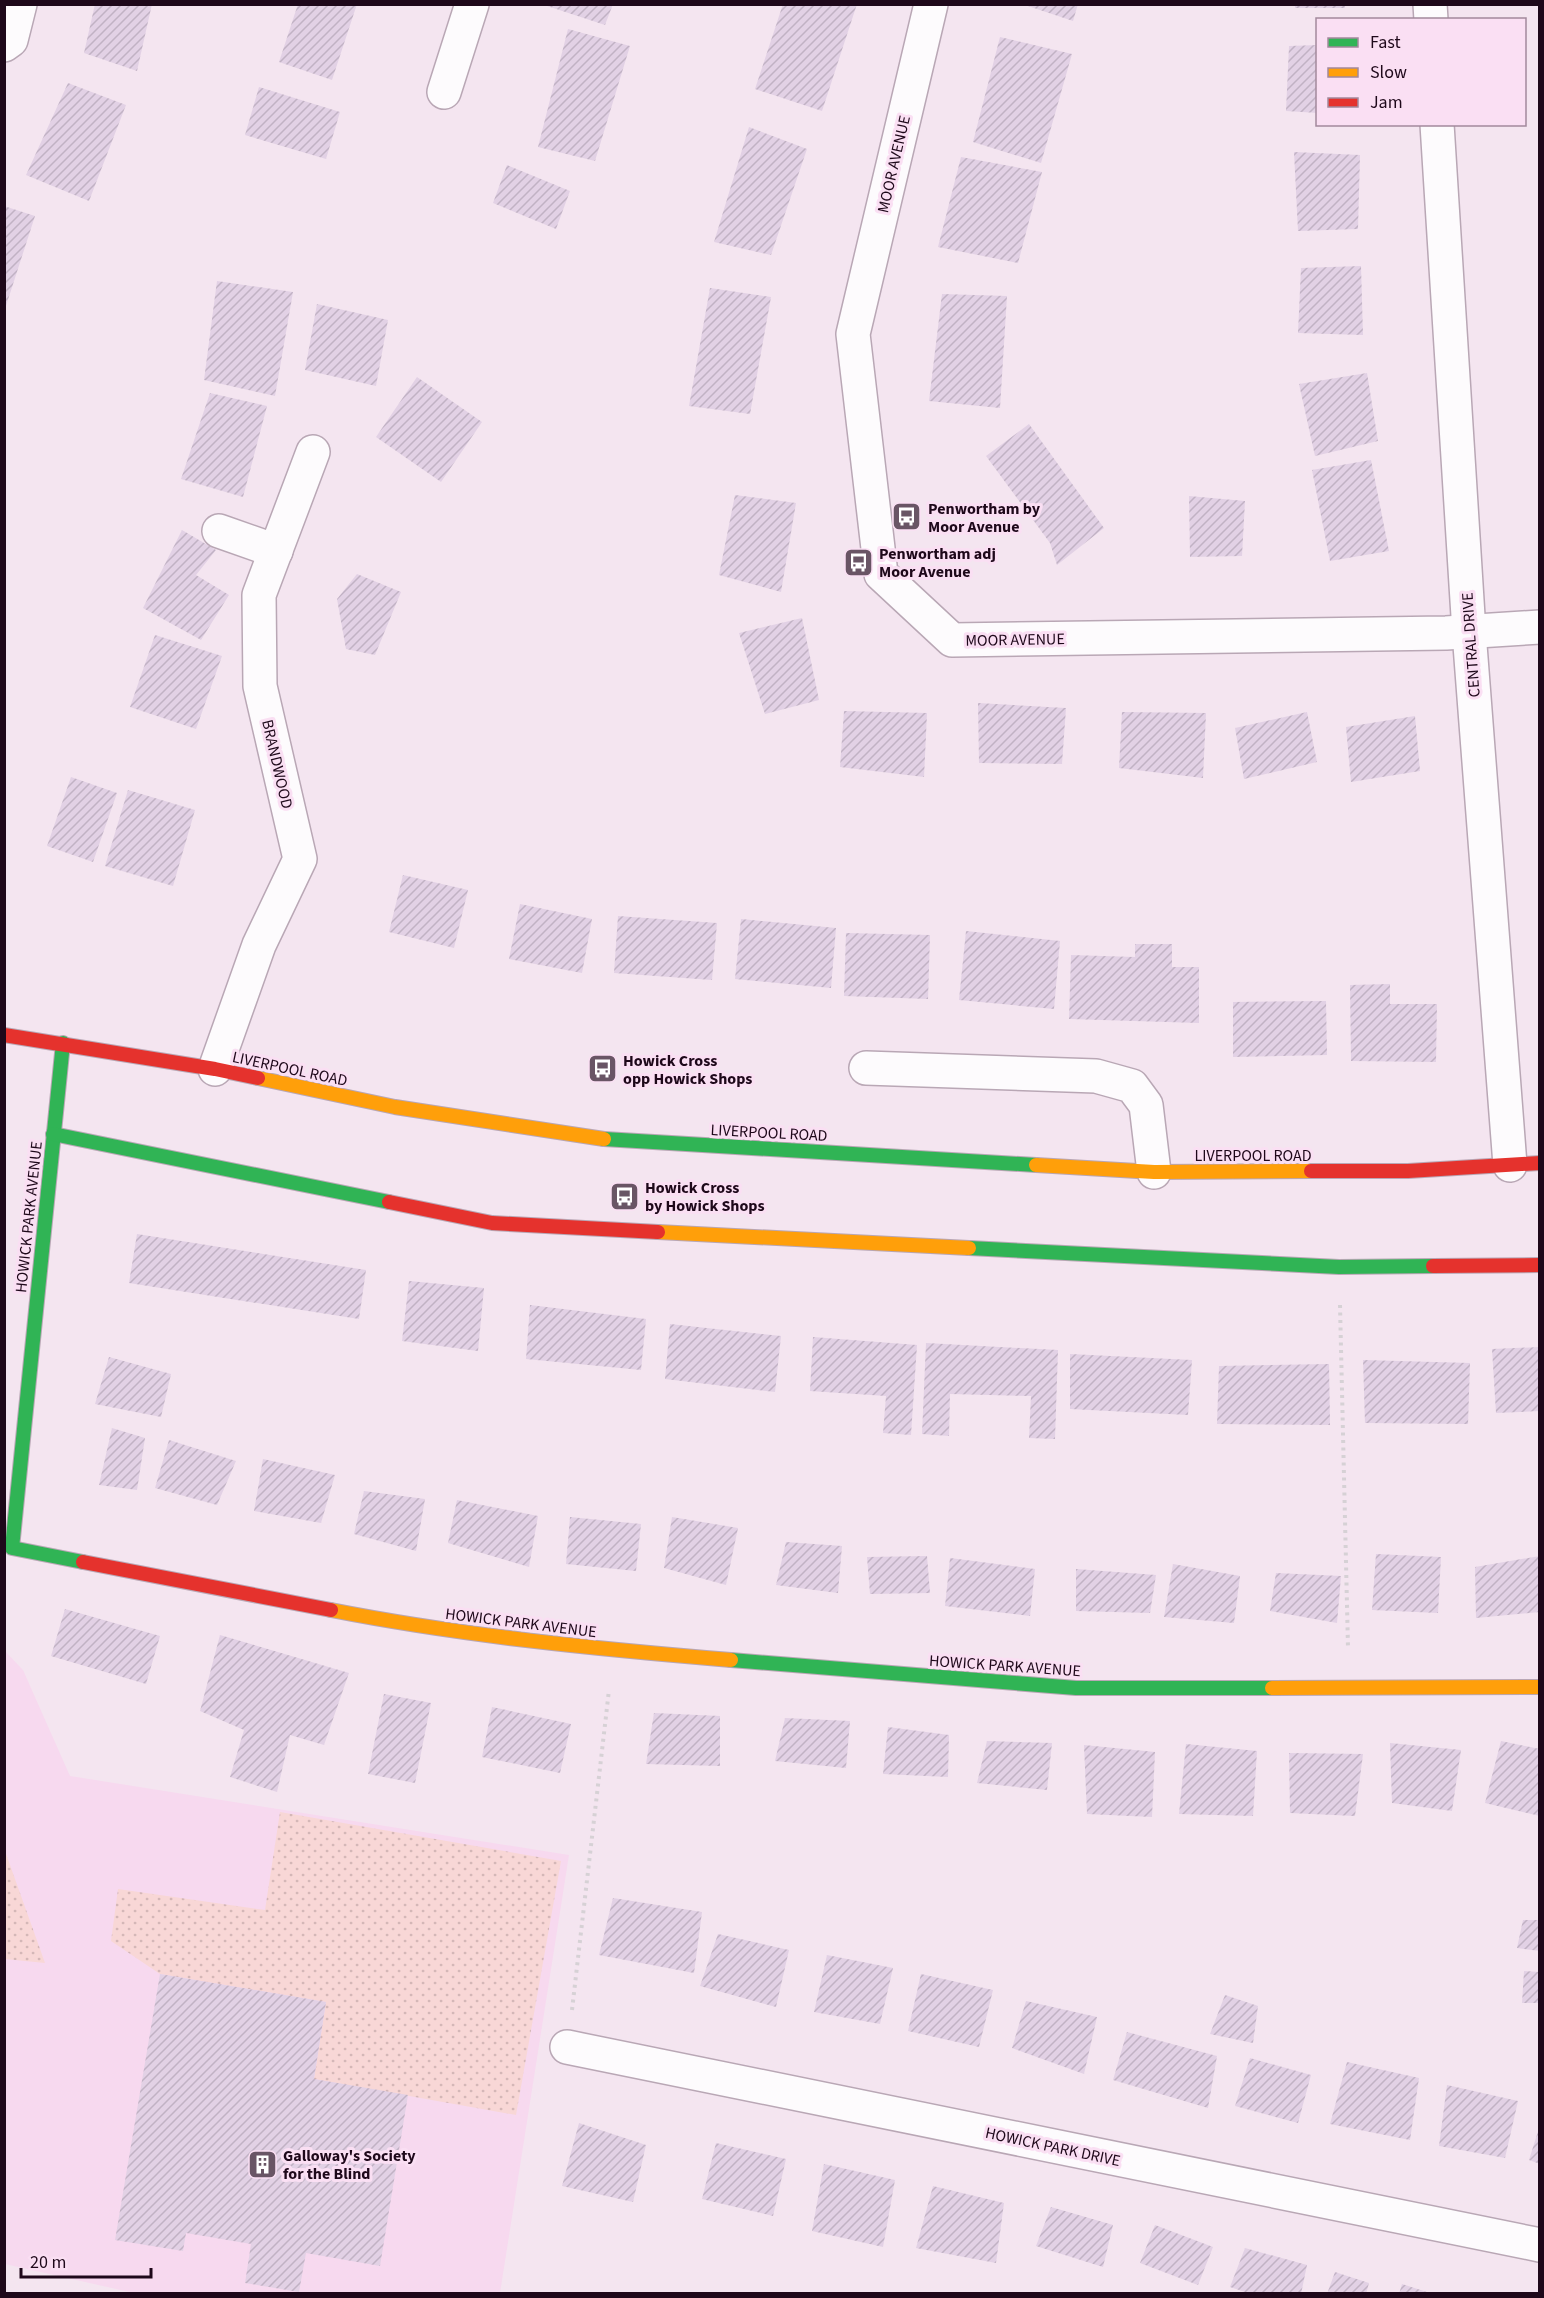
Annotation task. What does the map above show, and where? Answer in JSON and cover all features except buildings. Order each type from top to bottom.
[{"type":"street","points":[[4,45],[10,40],[20,4]]},
{"type":"street","points":[[444,92],[472,4]]},
{"type":"street","name":"MOOR AVENUE","points":[[931,4],[853,334],[881,574],[952,640],[1469,632],[1539,627]]},
{"type":"street","name":"CENTRAL DRIVE","points":[[1437,126],[1469,632],[1525,1164]]},
{"type":"street","name":"BRANDWOOD","points":[[215,1069],[259,945],[300,859],[260,687],[259,595],[313,452]]},
{"type":"street","points":[[219,531],[276,551]]},
{"type":"street","name":"LIVERPOOL ROAD","points":[[4,1035],[215,1069],[395,1107],[597,1138],[1154,1172],[1408,1171],[1525,1164]]},
{"type":"street","name":"HOWICK PARK AVENUE","points":[[63,1043],[12,1548],[390,1622],[614,1649],[1076,1688],[1539,1687]]},
{"type":"street","points":[[866,1068],[1096,1076],[1132,1086],[1146,1105],[1154,1172]]},
{"type":"street","points":[[53,1134],[492,1223],[1339,1267],[1539,1265]]},
{"type":"street","name":"HOWICK PARK DRIVE","points":[[567,2047],[1539,2245]]},
{"type":"path","points":[[1339,1267],[1349,1688]]},
{"type":"path","points":[[567,2047],[614,1649]]},
{"type":"shaded area","points":[[4,1650],[23,1670],[70,1776],[569,1855],[500,2293],[134,2293],[5,2264]]},
{"type":"shaded area","points":[[280,1812],[561,1861],[516,2115],[314,2079],[326,2002],[160,1974],[111,1941],[118,1889],[265,1910]]},
{"type":"shaded area","points":[[5,1851],[45,1963],[5,1959]]},
{"type":"traffic: fast","points":[[63,1043],[12,1548],[83,1562]]},
{"type":"traffic: fast","points":[[53,1134],[389,1202]]},
{"type":"traffic: fast","points":[[604,1139],[1036,1165]]},
{"type":"traffic: fast","points":[[969,1248],[1339,1267],[1433,1266]]},
{"type":"traffic: fast","points":[[731,1660],[1076,1688],[1272,1688]]},
{"type":"traffic: slow","points":[[258,1078],[395,1107],[604,1139]]},
{"type":"traffic: slow","points":[[1036,1165],[1154,1172],[1311,1171]]},
{"type":"traffic: slow","points":[[658,1232],[969,1248]]},
{"type":"traffic: slow","points":[[331,1610],[531,1641],[731,1660]]},
{"type":"traffic: slow","points":[[1272,1688],[1540,1687]]},
{"type":"traffic: jam","points":[[4,1035],[258,1078]]},
{"type":"traffic: jam","points":[[1311,1171],[1408,1171],[1540,1163]]},
{"type":"traffic: jam","points":[[389,1202],[492,1223],[658,1232]]},
{"type":"traffic: jam","points":[[1433,1266],[1540,1265]]},
{"type":"traffic: jam","points":[[83,1562],[331,1610]]},
{"type":"place","name":"Penwortham by Moor Avenue","points":[[907,517]]},
{"type":"place","name":"Penwortham adj Moor Avenue","points":[[858,562]]},
{"type":"place","name":"Howick Cross opp Howick Shops","points":[[602,1069]]},
{"type":"place","name":"Howick Cross by Howick Shops","points":[[624,1196]]},
{"type":"place","name":"Galloway's Society for the Blind","points":[[262,2164]]}]
